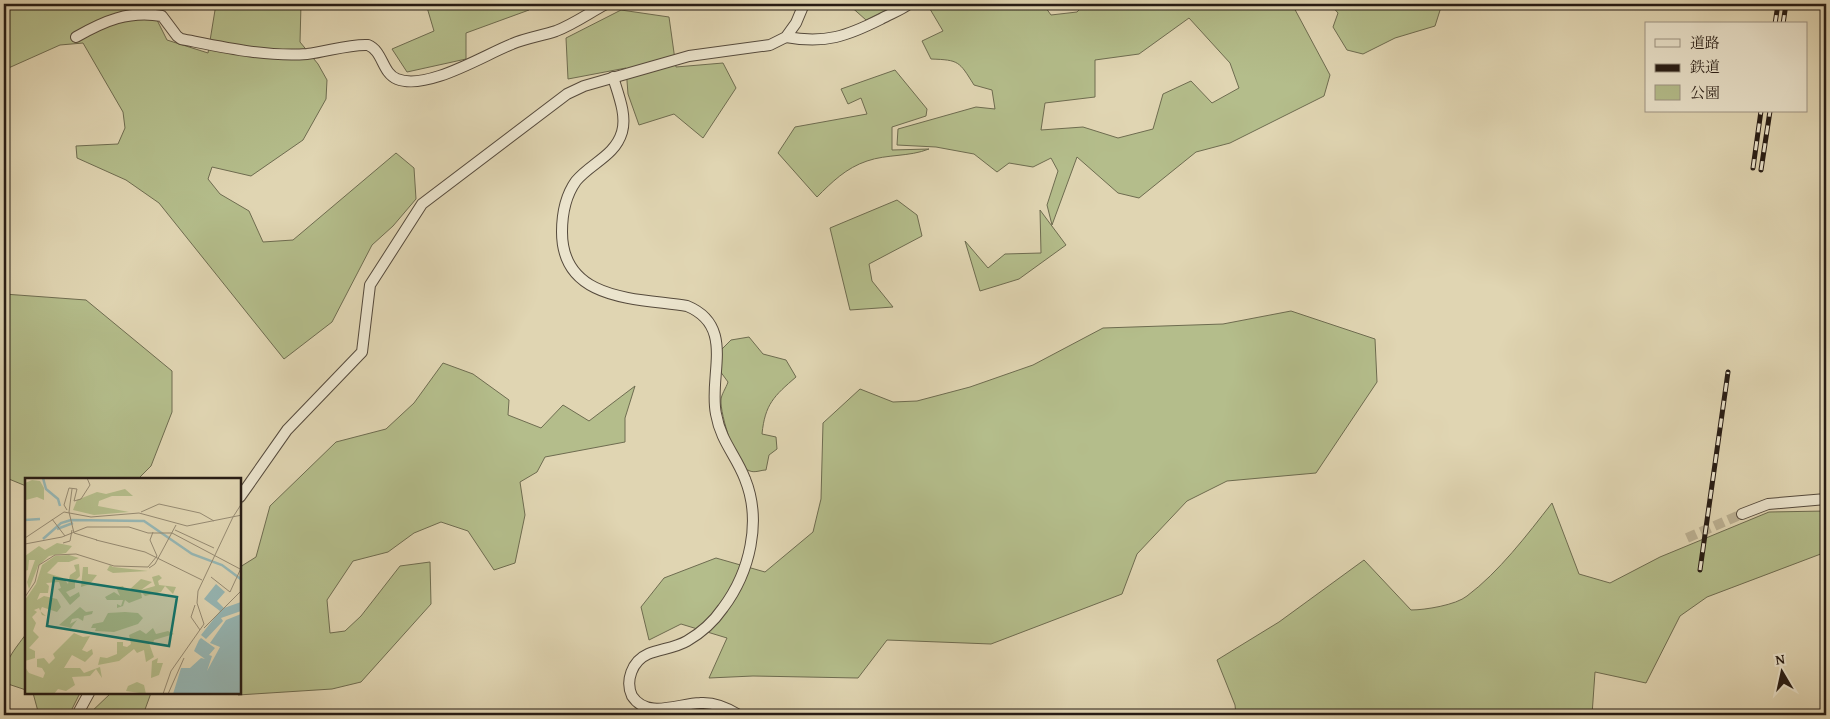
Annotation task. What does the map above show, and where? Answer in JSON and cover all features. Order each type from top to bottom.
[{"type":"street","points":[[76,37],[100,23],[121,15],[156,15],[162,16],[176,36],[232,49],[276,54],[306,54],[368,45],[378,52],[392,76],[397,79],[417,80],[474,64],[511,44],[568,26],[606,4]]},
{"type":"street","points":[[241,496],[287,430],[362,352],[370,285],[422,204],[567,94],[584,86],[689,56],[770,46],[786,37],[796,23],[804,4]]},
{"type":"street","points":[[786,37],[798,39],[838,38],[850,34],[909,4]]},
{"type":"street","points":[[614,77],[622,112],[623,130],[613,150],[587,170],[568,195],[562,230],[566,256],[577,275],[600,292],[687,306],[698,311],[710,324],[716,340],[718,361],[715,412],[720,433],[745,479],[753,516],[753,535],[742,573],[724,607],[702,631],[687,641],[648,654],[638,661],[632,670],[629,681],[632,694],[640,706],[658,714],[700,703],[714,704],[739,715]]},
{"type":"street","points":[[1742,514],[1768,504],[1826,498]]},
{"type":"street","points":[[77,715],[88,694]]},
{"type":"green space","points":[[4,4],[149,4],[167,40],[208,53],[216,4],[301,4],[300,42],[318,64],[327,80],[326,99],[303,140],[251,176],[212,167],[208,179],[220,194],[249,211],[263,242],[293,240],[396,153],[414,168],[416,199],[393,226],[372,245],[332,322],[284,359],[159,203],[126,180],[77,158],[76,146],[118,144],[125,128],[123,112],[83,43],[60,45],[4,70]]},
{"type":"green space","points":[[426,4],[529,4],[529,10],[466,33],[466,59],[407,72],[392,49],[434,31]]},
{"type":"green space","points":[[848,4],[895,4],[896,5],[866,20]]},
{"type":"green space","points":[[927,4],[1043,4],[1051,15],[1077,12],[1085,4],[1292,4],[1330,75],[1324,96],[1230,143],[1196,152],[1139,198],[1118,193],[1077,157],[1052,225],[1047,205],[1058,171],[1051,158],[1033,167],[1009,163],[997,172],[974,154],[936,147],[897,145],[898,129],[976,107],[995,109],[992,90],[974,85],[957,63],[931,59],[922,41],[943,31]],"holes":[[[1189,18],[1230,63],[1239,88],[1212,103],[1191,81],[1163,94],[1153,129],[1118,138],[1083,127],[1041,130],[1045,103],[1095,97],[1095,60],[1139,54]]]},
{"type":"green space","points":[[1330,4],[1442,4],[1435,26],[1395,38],[1363,54],[1347,50],[1333,27],[1338,13]]},
{"type":"green space","points":[[621,10],[669,17],[676,67],[723,63],[736,88],[703,138],[674,114],[639,125],[628,94],[626,68],[568,79],[566,38]]},
{"type":"green space","points":[[895,70],[927,109],[926,116],[892,127],[892,150],[929,149],[921,152],[882,157],[852,167],[817,197],[778,153],[795,127],[867,114],[861,98],[848,104],[841,89]]},
{"type":"green space","points":[[897,200],[917,215],[922,236],[869,264],[872,281],[893,307],[850,310],[830,228]]},
{"type":"green space","points":[[1040,210],[1066,245],[1019,279],[980,291],[965,241],[988,268],[1005,254],[1041,253]]},
{"type":"green space","points":[[4,294],[86,300],[172,371],[172,412],[151,466],[139,478],[25,478],[25,486],[4,477]]},
{"type":"green space","points":[[1291,311],[1375,339],[1377,382],[1316,473],[1227,481],[1187,501],[1137,554],[1122,594],[991,644],[887,640],[858,678],[753,676],[709,678],[727,638],[681,624],[649,640],[641,607],[664,578],[716,558],[765,572],[813,532],[821,499],[823,423],[860,389],[893,402],[917,401],[970,387],[1033,365],[1103,328],[1223,324]]},
{"type":"green space","points":[[749,337],[763,354],[786,360],[796,377],[776,395],[768,408],[762,434],[776,437],[777,449],[769,455],[766,470],[754,472],[745,468],[739,461],[726,428],[721,400],[728,382],[720,371],[718,353],[731,340]]},
{"type":"green space","points":[[443,363],[473,374],[509,400],[508,415],[541,428],[563,405],[589,421],[635,386],[625,418],[625,442],[545,457],[537,472],[520,482],[525,515],[515,563],[494,570],[468,531],[441,522],[414,533],[388,552],[353,561],[327,600],[330,633],[345,631],[361,616],[400,566],[430,562],[431,604],[361,682],[332,689],[238,695],[241,694],[241,566],[256,557],[270,506],[336,442],[386,429],[414,403]]},
{"type":"green space","points":[[1552,503],[1579,574],[1610,583],[1660,557],[1769,512],[1826,511],[1826,552],[1707,597],[1680,616],[1646,683],[1595,672],[1592,715],[1236,715],[1235,705],[1217,660],[1279,622],[1364,560],[1411,610],[1448,604],[1467,596],[1490,576],[1512,553]]},
{"type":"green space","points":[[25,635],[25,690],[5,683],[5,670],[14,651]]},
{"type":"green space","points":[[33,694],[80,694],[69,715],[39,715]]},
{"type":"green space","points":[[110,694],[151,694],[143,715],[88,715]]},
{"type":"tunnel","points":[[1687,538],[1742,514]]},
{"type":"railway","points":[[1775,22],[1778,4]]},
{"type":"railway","points":[[1783,22],[1786,4]]},
{"type":"railway","points":[[1753,168],[1761,112]]},
{"type":"railway","points":[[1761,170],[1770,112]]},
{"type":"railway","points":[[1700,570],[1728,372]]}]
